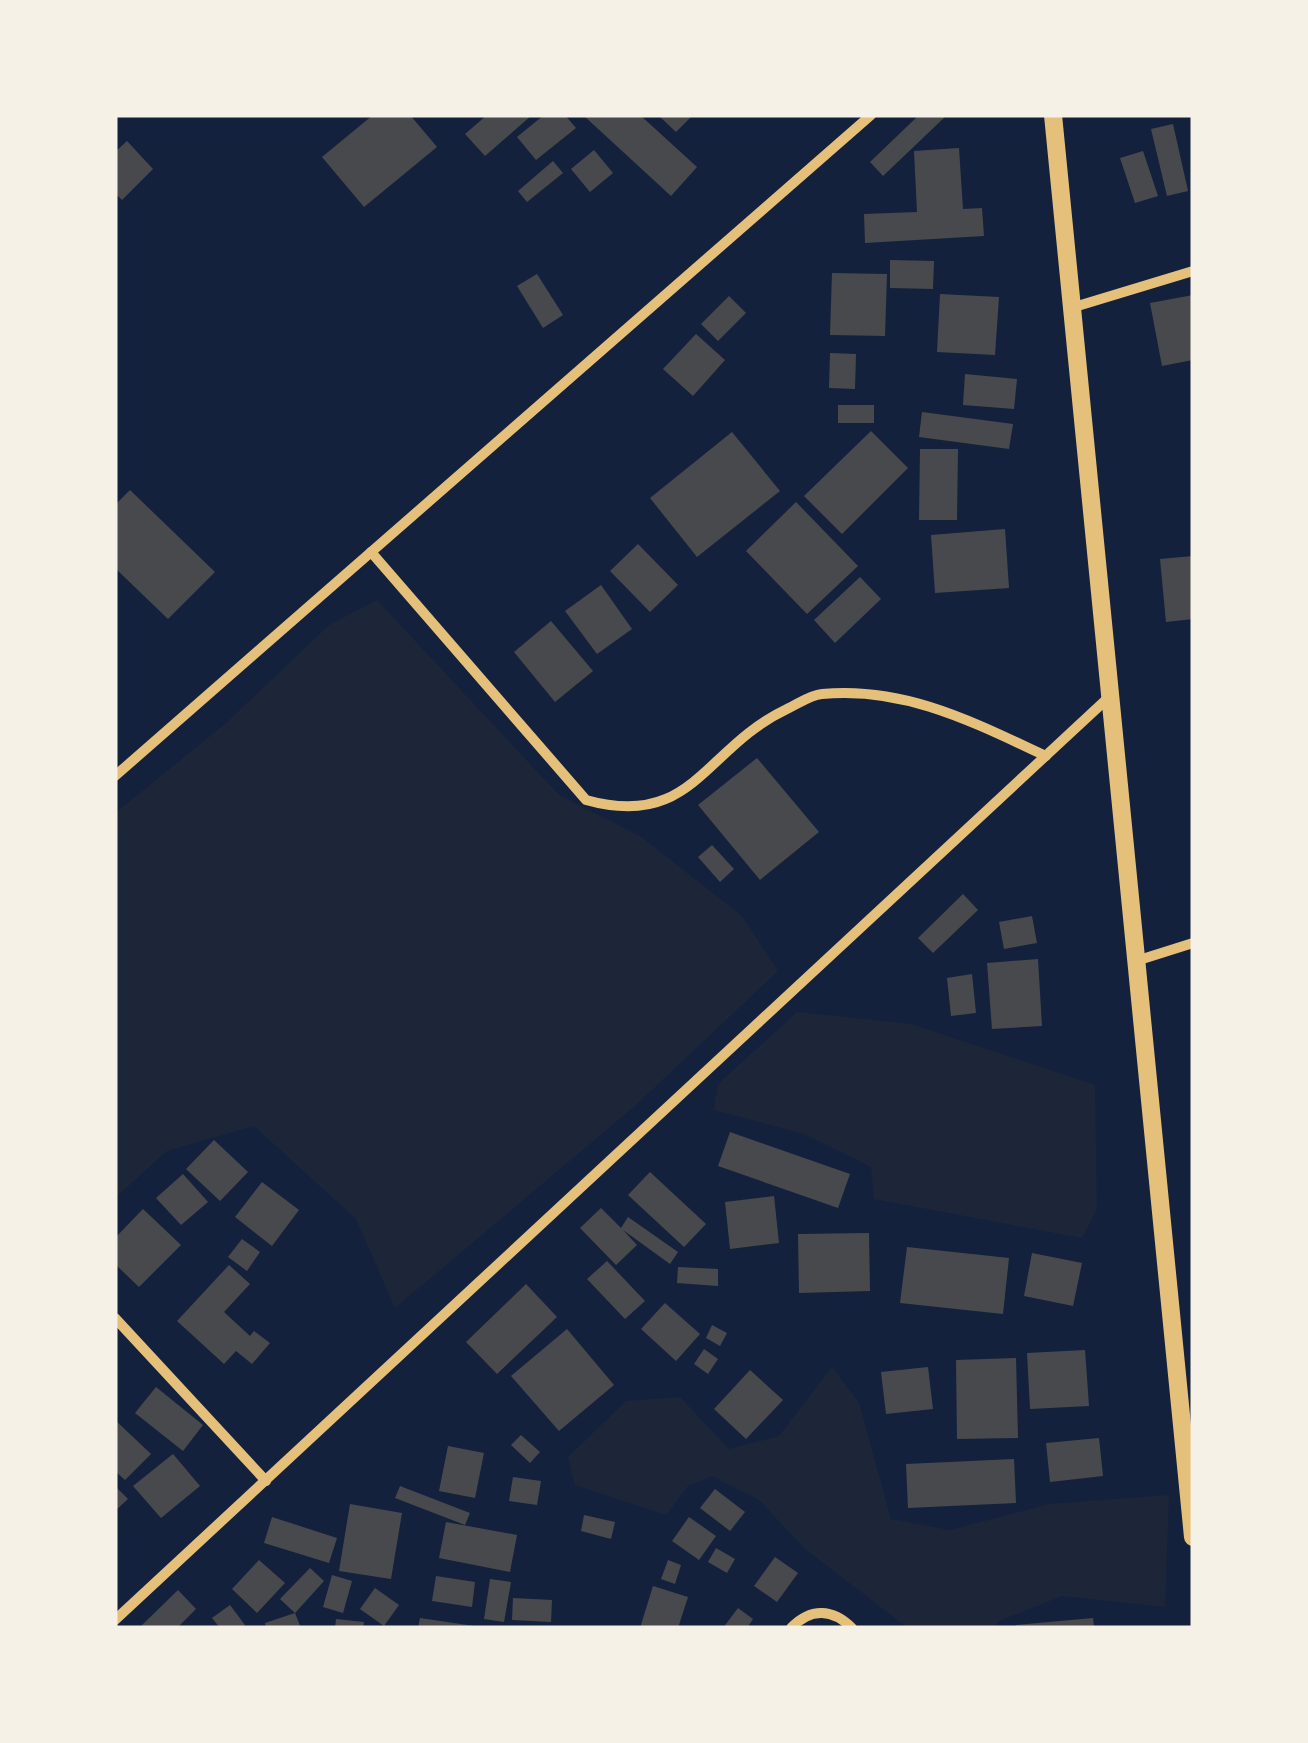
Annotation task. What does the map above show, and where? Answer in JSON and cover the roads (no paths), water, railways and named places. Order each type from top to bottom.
[{"type":"street","points":[[115,776],[870,115]]},
{"type":"street","points":[[1053,115],[1193,1537]]},
{"type":"street","points":[[1071,308],[1193,271]]},
{"type":"street","points":[[371,552],[586,800],[621,810],[668,802],[760,722],[818,694],[878,694],[938,706],[1046,756]]},
{"type":"street","points":[[115,1620],[1108,698]]},
{"type":"street","points":[[1135,961],[1193,944]]},
{"type":"street","points":[[115,1318],[266,1480]]},
{"type":"street","points":[[791,1628],[799,1619],[823,1612],[839,1615],[852,1628]]}]
